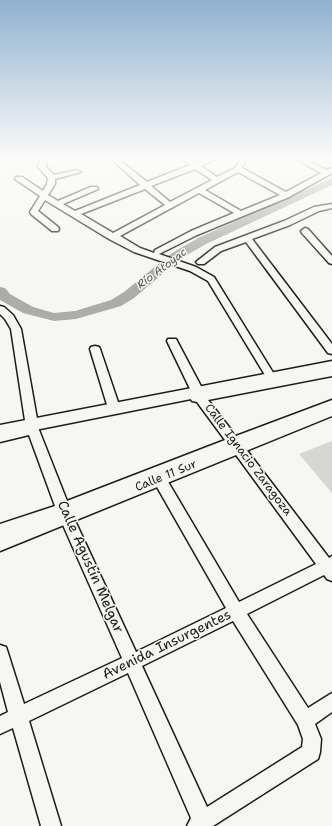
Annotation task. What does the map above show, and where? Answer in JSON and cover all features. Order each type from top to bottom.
[{"type":"main road","points":[[0,431],[33,427],[114,408],[199,395],[332,366]]},
{"type":"main road","name":"Calle 11 Sur","points":[[0,543],[64,513],[159,479],[237,445],[332,410]]},
{"type":"street","points":[[43,197],[34,212],[55,229]]},
{"type":"street","points":[[46,197],[112,237],[137,250],[159,255],[204,274],[215,284],[272,378]]},
{"type":"street","points":[[57,204],[75,197]]},
{"type":"street","points":[[74,214],[117,197]]},
{"type":"street","points":[[159,197],[170,206]]},
{"type":"street","points":[[112,237],[188,197]]},
{"type":"street","points":[[211,197],[241,214]]},
{"type":"street","points":[[159,255],[194,233],[282,197]]},
{"type":"street","points":[[201,262],[218,249],[248,239],[317,209],[332,206]]},
{"type":"street","points":[[305,231],[332,261]]},
{"type":"street","points":[[248,239],[332,351]]},
{"type":"street","name":"Calle Agustín Melgar","points":[[0,309],[9,317],[16,330],[33,427],[64,513],[133,662],[200,823]]},
{"type":"street","name":"Calle Ignacio Zaragoza","points":[[172,341],[199,395],[330,567]]},
{"type":"street","points":[[95,348],[114,408]]},
{"type":"street","points":[[0,437],[33,427],[199,395],[332,372]]},
{"type":"street","points":[[0,530],[64,513],[237,445],[332,404]]},
{"type":"street","points":[[159,479],[236,611],[305,720],[312,739],[311,752],[200,823]]},
{"type":"street","name":"Avenida Insurgentes","points":[[0,725],[330,567]]},
{"type":"street","points":[[0,653],[51,826]]},
{"type":"street","points":[[305,720],[332,702]]},
{"type":"shaded area","points":[[332,441],[332,493],[299,454]]},
{"type":"waterway","name":"Río Atoyac","points":[[0,291],[5,297],[28,310],[54,317],[76,315],[101,308],[116,303],[129,295],[176,256],[202,241],[298,197]]}]
